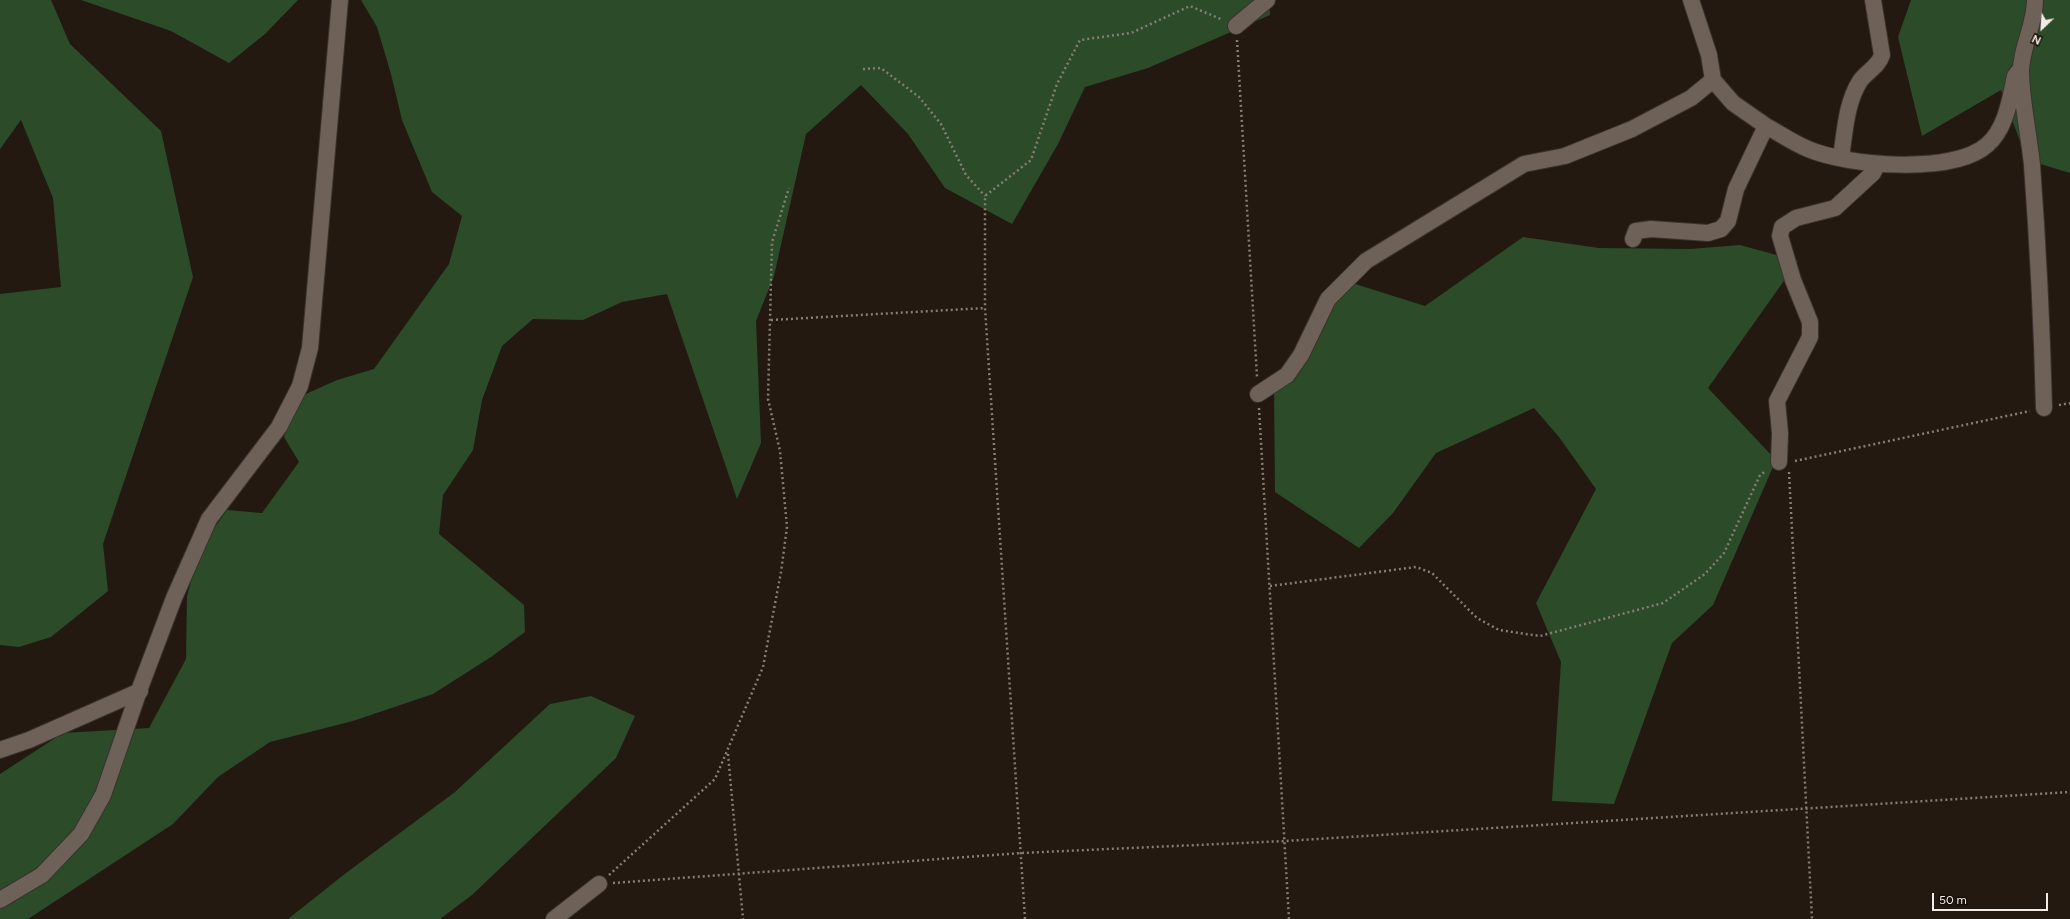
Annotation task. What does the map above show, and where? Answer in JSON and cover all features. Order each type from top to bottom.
[{"type":"street","points":[[0,900],[42,875],[81,834],[104,795],[174,598],[209,519],[279,428],[300,386],[310,348],[340,0]]},
{"type":"street","points":[[1236,26],[1267,0]]},
{"type":"street","points":[[1690,0],[1709,55],[1713,80],[1733,103],[1766,126],[1808,149],[1877,165],[1948,162],[1971,156],[1987,146],[2003,122],[2014,76],[2021,69]]},
{"type":"street","points":[[1841,157],[1850,101],[1860,81],[1881,60],[1882,55],[1873,0]]},
{"type":"street","points":[[2035,0],[2035,12],[2021,60],[2021,69],[2030,144],[2036,224],[2044,408]]},
{"type":"street","points":[[1258,394],[1287,375],[1301,355],[1328,299],[1366,261],[1524,164],[1565,156],[1632,129],[1691,98],[1713,80]]},
{"type":"street","points":[[1633,239],[1636,231],[1651,228],[1708,233],[1721,229],[1728,221],[1736,189],[1766,126]]},
{"type":"street","points":[[1784,462],[1777,401],[1810,336],[1810,322],[1793,280],[1780,236],[1782,227],[1796,218],[1836,208],[1873,173],[1877,165]]},
{"type":"street","points":[[0,750],[29,740],[140,691]]},
{"type":"street","points":[[554,919],[599,884]]},
{"type":"path","points":[[985,196],[1031,160],[1057,84],[1080,40],[1131,33],[1190,6],[1236,26],[1289,919]]},
{"type":"path","points":[[863,69],[880,68],[919,97],[941,124],[966,175],[985,196],[986,308],[1025,919]]},
{"type":"path","points":[[599,884],[715,779],[728,752],[763,667],[781,572],[786,527],[780,451],[768,399],[772,242],[789,188]]},
{"type":"path","points":[[771,320],[986,308]]},
{"type":"path","points":[[1270,586],[1416,567],[1432,573],[1477,618],[1499,630],[1540,636],[1662,603],[1705,574],[1724,553],[1760,475],[1784,462],[2070,402]]},
{"type":"path","points":[[1784,462],[1812,919]]},
{"type":"path","points":[[728,752],[743,919]]},
{"type":"path","points":[[599,884],[1021,854],[1285,842],[2070,792]]},
{"type":"green space","points":[[0,0],[51,0],[70,44],[161,131],[193,277],[103,544],[108,591],[51,637],[19,647],[0,645],[0,294],[61,287],[53,198],[21,120],[0,149]]},
{"type":"green space","points":[[81,0],[298,0],[265,34],[229,63],[171,31]]},
{"type":"green space","points":[[361,0],[1269,0],[1270,15],[1148,68],[1085,87],[1058,144],[1012,224],[945,188],[908,134],[861,85],[806,134],[774,276],[756,321],[761,443],[737,499],[667,294],[622,302],[583,320],[533,319],[502,346],[482,400],[473,450],[443,495],[439,534],[524,605],[525,632],[491,657],[433,694],[353,721],[270,742],[218,777],[173,824],[28,919],[0,919],[0,774],[63,733],[149,728],[186,659],[187,596],[200,548],[227,510],[262,513],[299,462],[284,437],[297,398],[337,380],[374,369],[449,264],[462,216],[432,192],[402,120],[391,74],[377,27]]},
{"type":"green space","points":[[1911,0],[2070,0],[2070,173],[2027,160],[2001,90],[1922,136],[1898,37]]},
{"type":"green space","points":[[1523,237],[1599,248],[1690,249],[1740,245],[1798,261],[1708,388],[1776,460],[1713,605],[1672,643],[1614,804],[1552,801],[1561,662],[1536,603],[1596,489],[1559,437],[1534,408],[1436,453],[1393,513],[1359,548],[1275,492],[1274,386],[1349,282],[1425,306]]},
{"type":"green space","points":[[591,696],[635,716],[616,758],[472,895],[440,919],[288,919],[346,873],[455,792],[550,704]]}]
